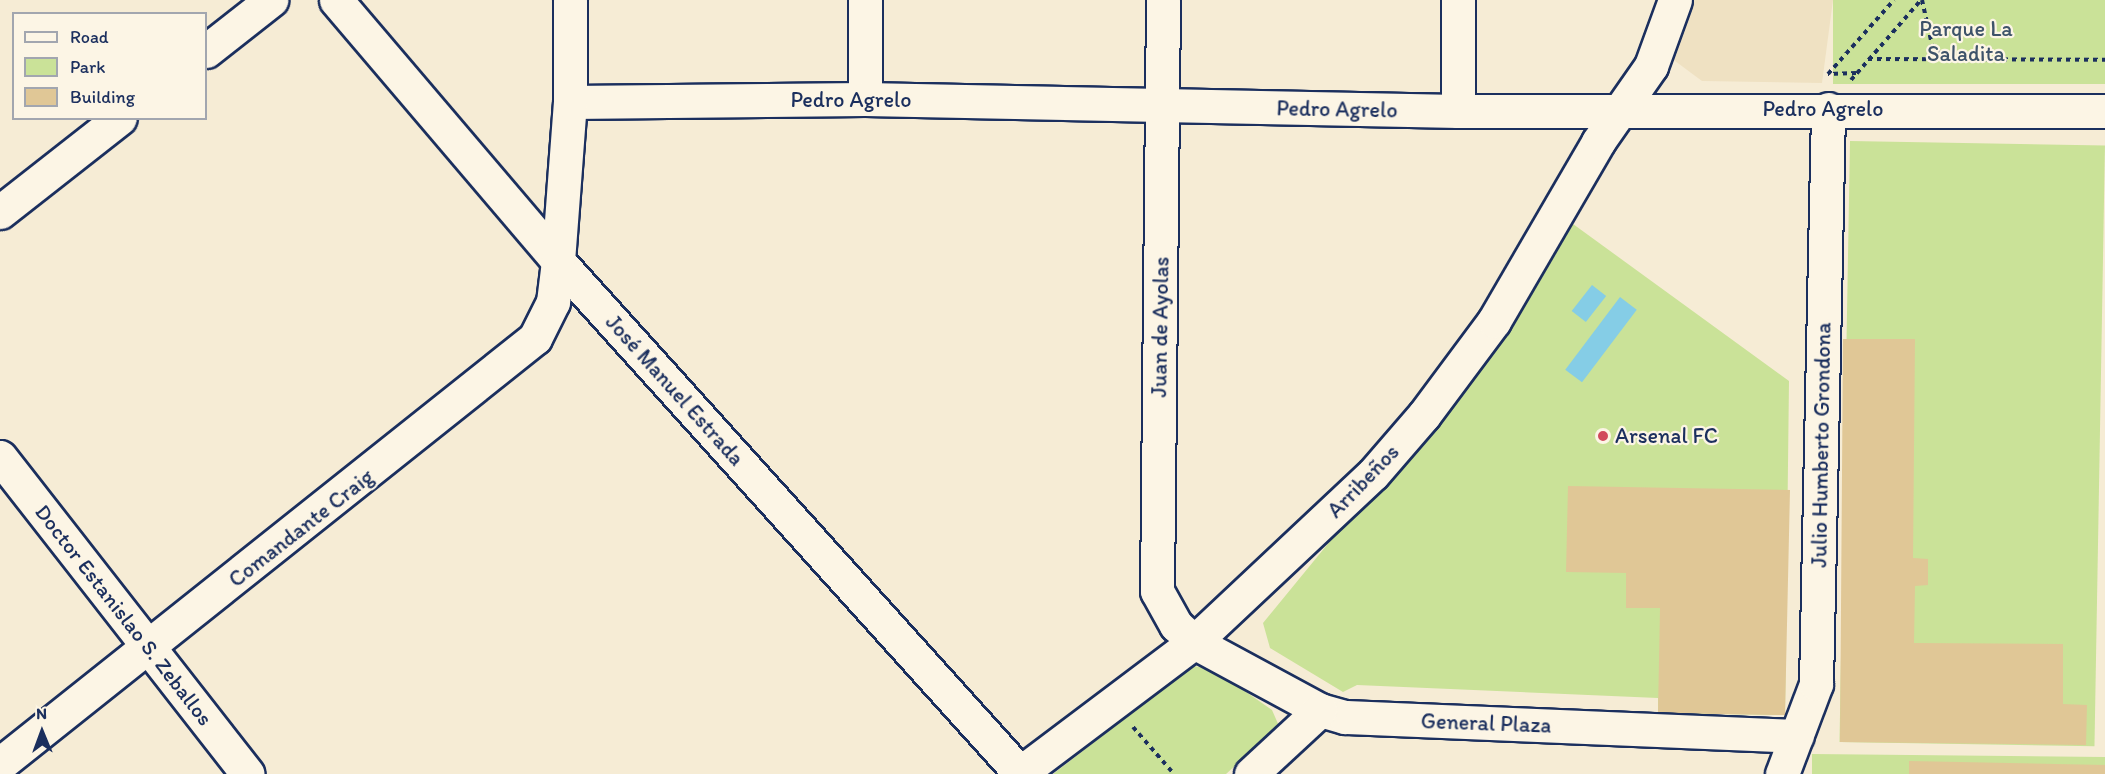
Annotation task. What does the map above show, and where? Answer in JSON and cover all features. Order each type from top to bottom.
[{"type":"street","points":[[207,50],[271,0]]},
{"type":"street","name":"José Manuel Estrada","points":[[336,0],[558,261],[1020,774]]},
{"type":"street","name":"Comandante Craig","points":[[0,764],[521,354],[544,325],[558,261],[570,102],[570,0]]},
{"type":"street","points":[[865,0],[865,99]]},
{"type":"street","name":"Juan de Ayolas","points":[[1163,0],[1157,591],[1176,625],[1194,642]]},
{"type":"street","points":[[1458,0],[1458,111]]},
{"type":"street","name":"Arribeños","points":[[1020,774],[1194,642],[1373,474],[1424,416],[1494,321],[1620,109],[1651,66],[1675,0]]},
{"type":"street","name":"Pedro Agrelo","points":[[570,102],[865,99],[1163,107],[1458,111],[1620,109],[2105,111]]},
{"type":"street","name":"Julio Humberto Grondona","points":[[1782,774],[1816,684],[1828,109]]},
{"type":"street","points":[[0,212],[117,120]]},
{"type":"street","name":"Doctor Estanislao S. Zeballos","points":[[0,457],[151,647],[248,774]]},
{"type":"street","name":"General Plaza","points":[[1194,642],[1320,710],[1345,717],[1797,736]]},
{"type":"street","points":[[1251,774],[1320,710]]},
{"type":"path","points":[[1856,73],[1828,74],[1894,0]]},
{"type":"path","points":[[1921,0],[1926,30],[1947,60]]},
{"type":"path","points":[[1921,0],[1868,59],[2105,60]]},
{"type":"path","points":[[1113,704],[1174,774]]},
{"type":"shaded area","points":[[1693,0],[1833,0],[1822,83],[1702,81],[1671,58]]},
{"type":"green space","name":"Parque La Saladita","points":[[1833,0],[2105,0],[2105,84],[1833,84]]},
{"type":"green space","points":[[1850,141],[2105,145],[2094,746],[1840,742]]},
{"type":"green space","name":"Arsenal FC","points":[[1573,224],[1789,381],[1785,715],[1658,713],[1658,698],[1357,685],[1343,692],[1270,648],[1263,623],[1517,313]]},
{"type":"green space","points":[[1193,666],[1213,669],[1272,710],[1279,726],[1226,774],[1053,774]]},
{"type":"green space","points":[[1812,754],[2105,757],[2105,774],[1812,774]]},
{"type":"water","points":[[1592,285],[1606,296],[1586,322],[1572,311]]},
{"type":"water","points":[[1620,297],[1637,310],[1582,382],[1565,370]]},
{"type":"building","points":[[1843,339],[1915,339],[1913,558],[1928,559],[1928,585],[1915,586],[1914,643],[2063,644],[2063,704],[2087,705],[2086,745],[1840,742]]},
{"type":"building","points":[[1568,486],[1790,490],[1785,715],[1658,713],[1660,608],[1626,608],[1626,573],[1566,572]]},
{"type":"building","points":[[1909,761],[2105,765],[2105,774],[1909,774]]},
{"type":"place","name":"Arsenal FC","points":[[1603,436]]}]
